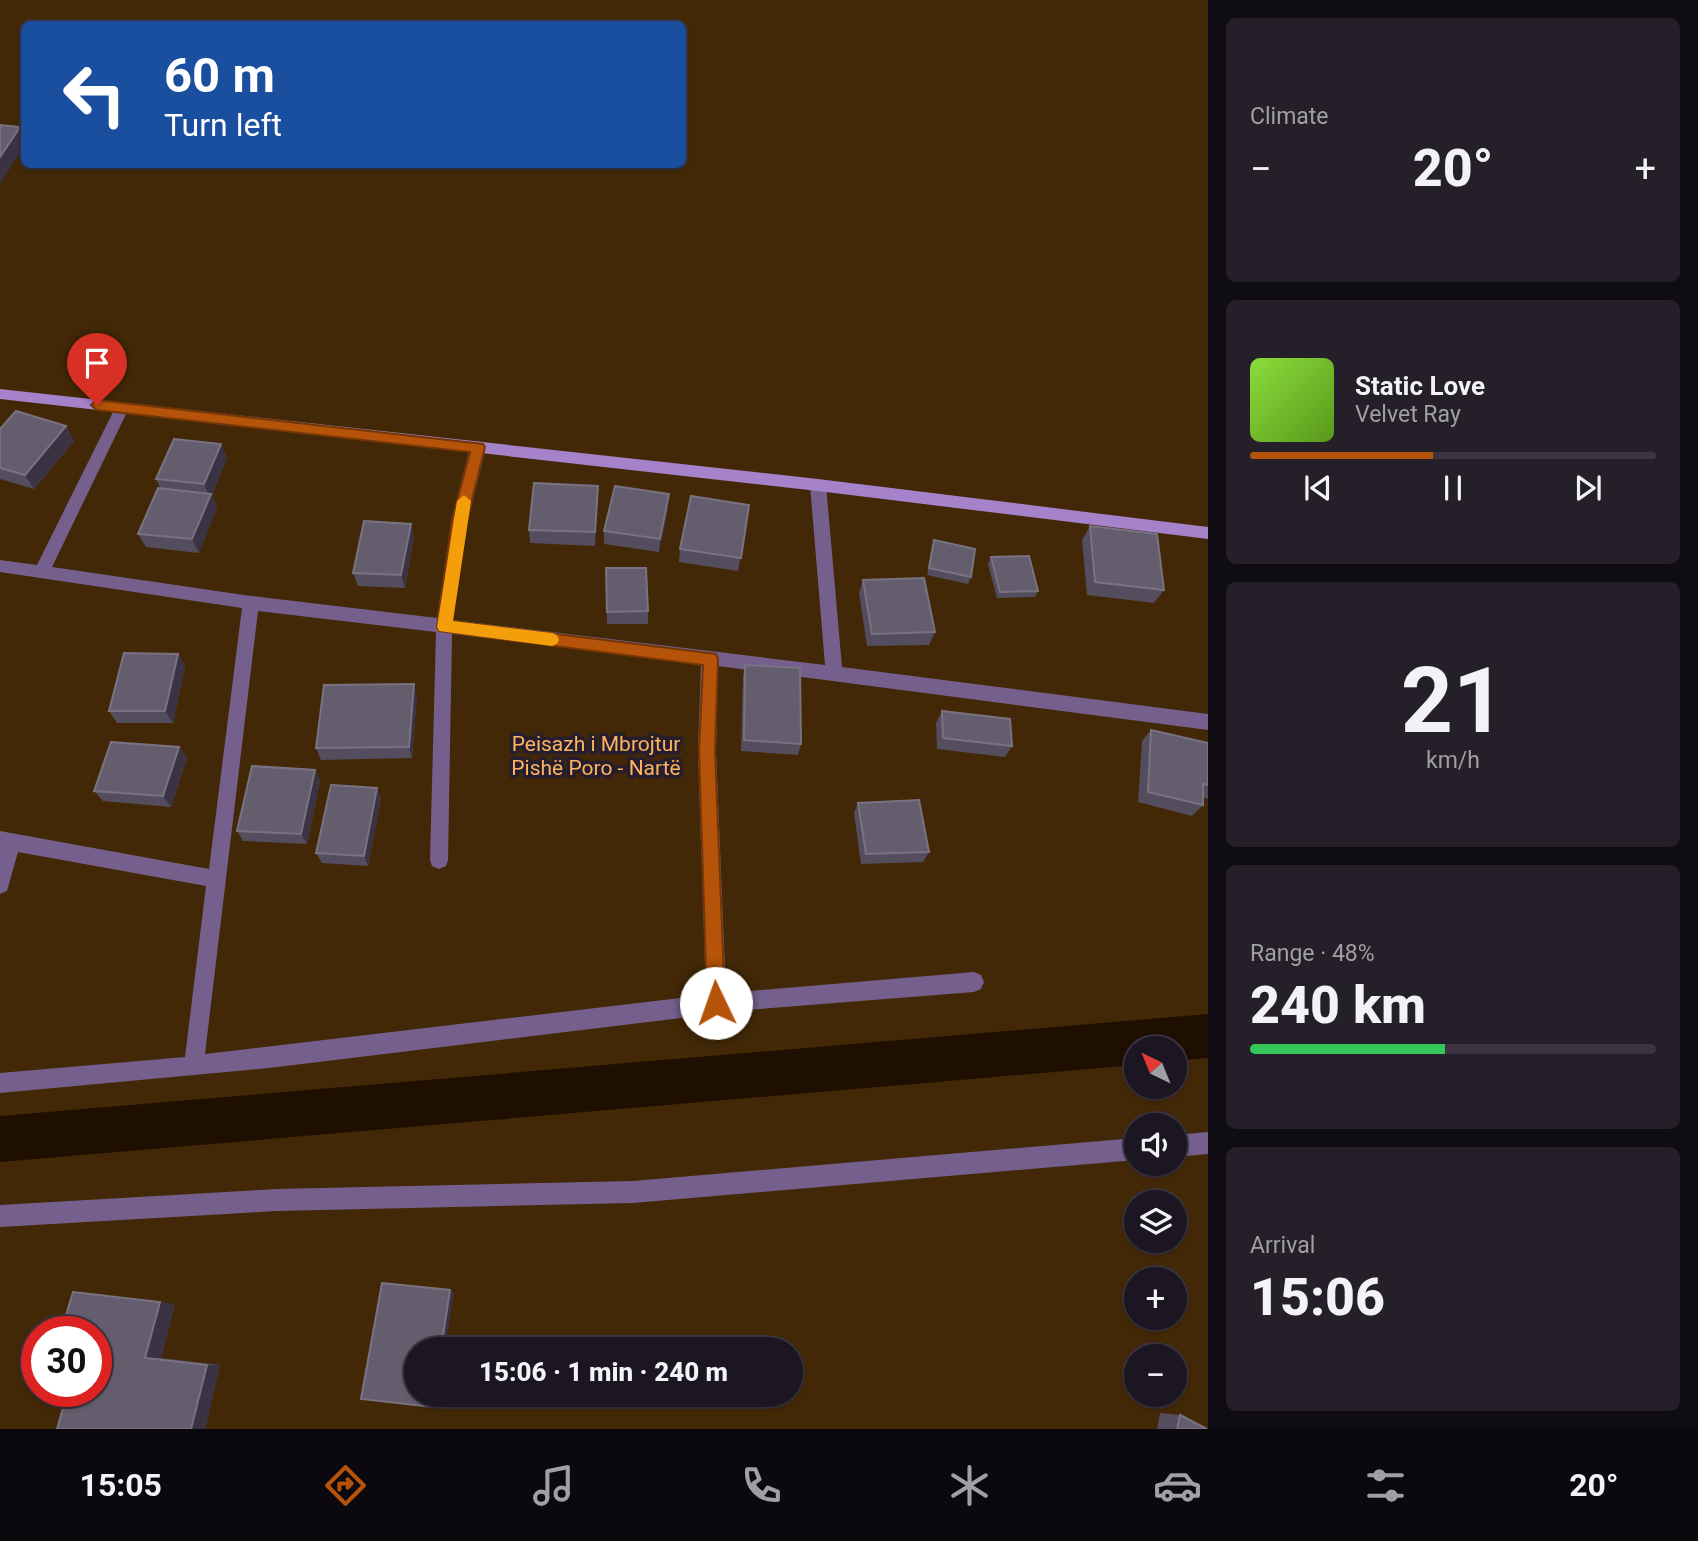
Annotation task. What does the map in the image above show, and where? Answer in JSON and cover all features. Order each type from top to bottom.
[{"type":"street","points":[[0,394],[818,485],[1208,533]]},
{"type":"street","points":[[42,571],[122,408]]},
{"type":"street","points":[[439,860],[444,627],[460,520],[478,447]]},
{"type":"street","points":[[818,485],[834,673]]},
{"type":"street","points":[[0,566],[251,603],[834,673],[1208,722]]},
{"type":"street","points":[[194,1065],[251,603]]},
{"type":"street","points":[[710,659],[707,751],[716,1003]]},
{"type":"street","points":[[0,885],[5,841],[216,879]]},
{"type":"street","points":[[0,1083],[402,1043],[716,1003],[974,982]]},
{"type":"street","points":[[1187,1145],[1208,1143]]},
{"type":"street","points":[[0,1216],[277,1200],[633,1192],[1124,1150]]},
{"type":"green space","name":"Peisazh i Mbrojtur Pishë Poro - Nartë","points":[[0,0],[1208,0],[1208,1429],[0,1429]]},
{"type":"building","points":[[0,125],[20,127],[0,157]]},
{"type":"building","points":[[16,411],[66,426],[25,475],[0,468],[0,429]]},
{"type":"building","points":[[174,439],[221,444],[204,484],[156,479]]},
{"type":"building","points":[[534,483],[598,486],[595,532],[529,530]]},
{"type":"building","points":[[615,486],[669,494],[660,539],[604,531]]},
{"type":"building","points":[[158,488],[211,494],[192,539],[138,534]]},
{"type":"building","points":[[691,496],[749,505],[741,558],[680,549]]},
{"type":"building","points":[[364,521],[411,524],[401,575],[353,573]]},
{"type":"building","points":[[1090,526],[1157,534],[1164,590],[1095,582]]},
{"type":"building","points":[[934,540],[975,549],[971,577],[929,568]]},
{"type":"building","points":[[1029,556],[1038,591],[1000,592],[991,557]]},
{"type":"building","points":[[606,568],[646,568],[648,611],[607,612]]},
{"type":"building","points":[[924,578],[935,632],[872,634],[863,580]]},
{"type":"building","points":[[124,653],[178,654],[165,711],[109,711]]},
{"type":"building","points":[[745,665],[800,668],[801,744],[744,740]]},
{"type":"building","points":[[414,684],[409,747],[316,748],[324,685]]},
{"type":"building","points":[[942,711],[1010,719],[1012,746],[943,738]]},
{"type":"building","points":[[1151,730],[1208,743],[1208,785],[1203,784],[1203,805],[1148,792]]},
{"type":"building","points":[[111,742],[179,747],[163,796],[94,791]]},
{"type":"building","points":[[252,766],[315,770],[301,834],[237,831]]},
{"type":"building","points":[[331,785],[377,788],[364,856],[316,853]]},
{"type":"building","points":[[919,800],[929,852],[866,854],[858,803]]},
{"type":"building","points":[[382,1283],[450,1290],[443,1337],[404,1337],[404,1404],[361,1399]]},
{"type":"building","points":[[73,1292],[160,1302],[145,1358],[207,1365],[191,1429],[57,1429],[63,1407],[112,1407],[112,1316],[66,1316]]},
{"type":"building","points":[[1180,1415],[1207,1429],[1177,1429]]},
{"type":"waterway","points":[[0,1139],[1208,1036]]},
{"type":"slow traffic","points":[[464,501],[444,627],[552,640]]},
{"type":"route","points":[[97,405],[478,447],[460,520],[444,627],[710,659],[707,751],[716,1003]]}]
